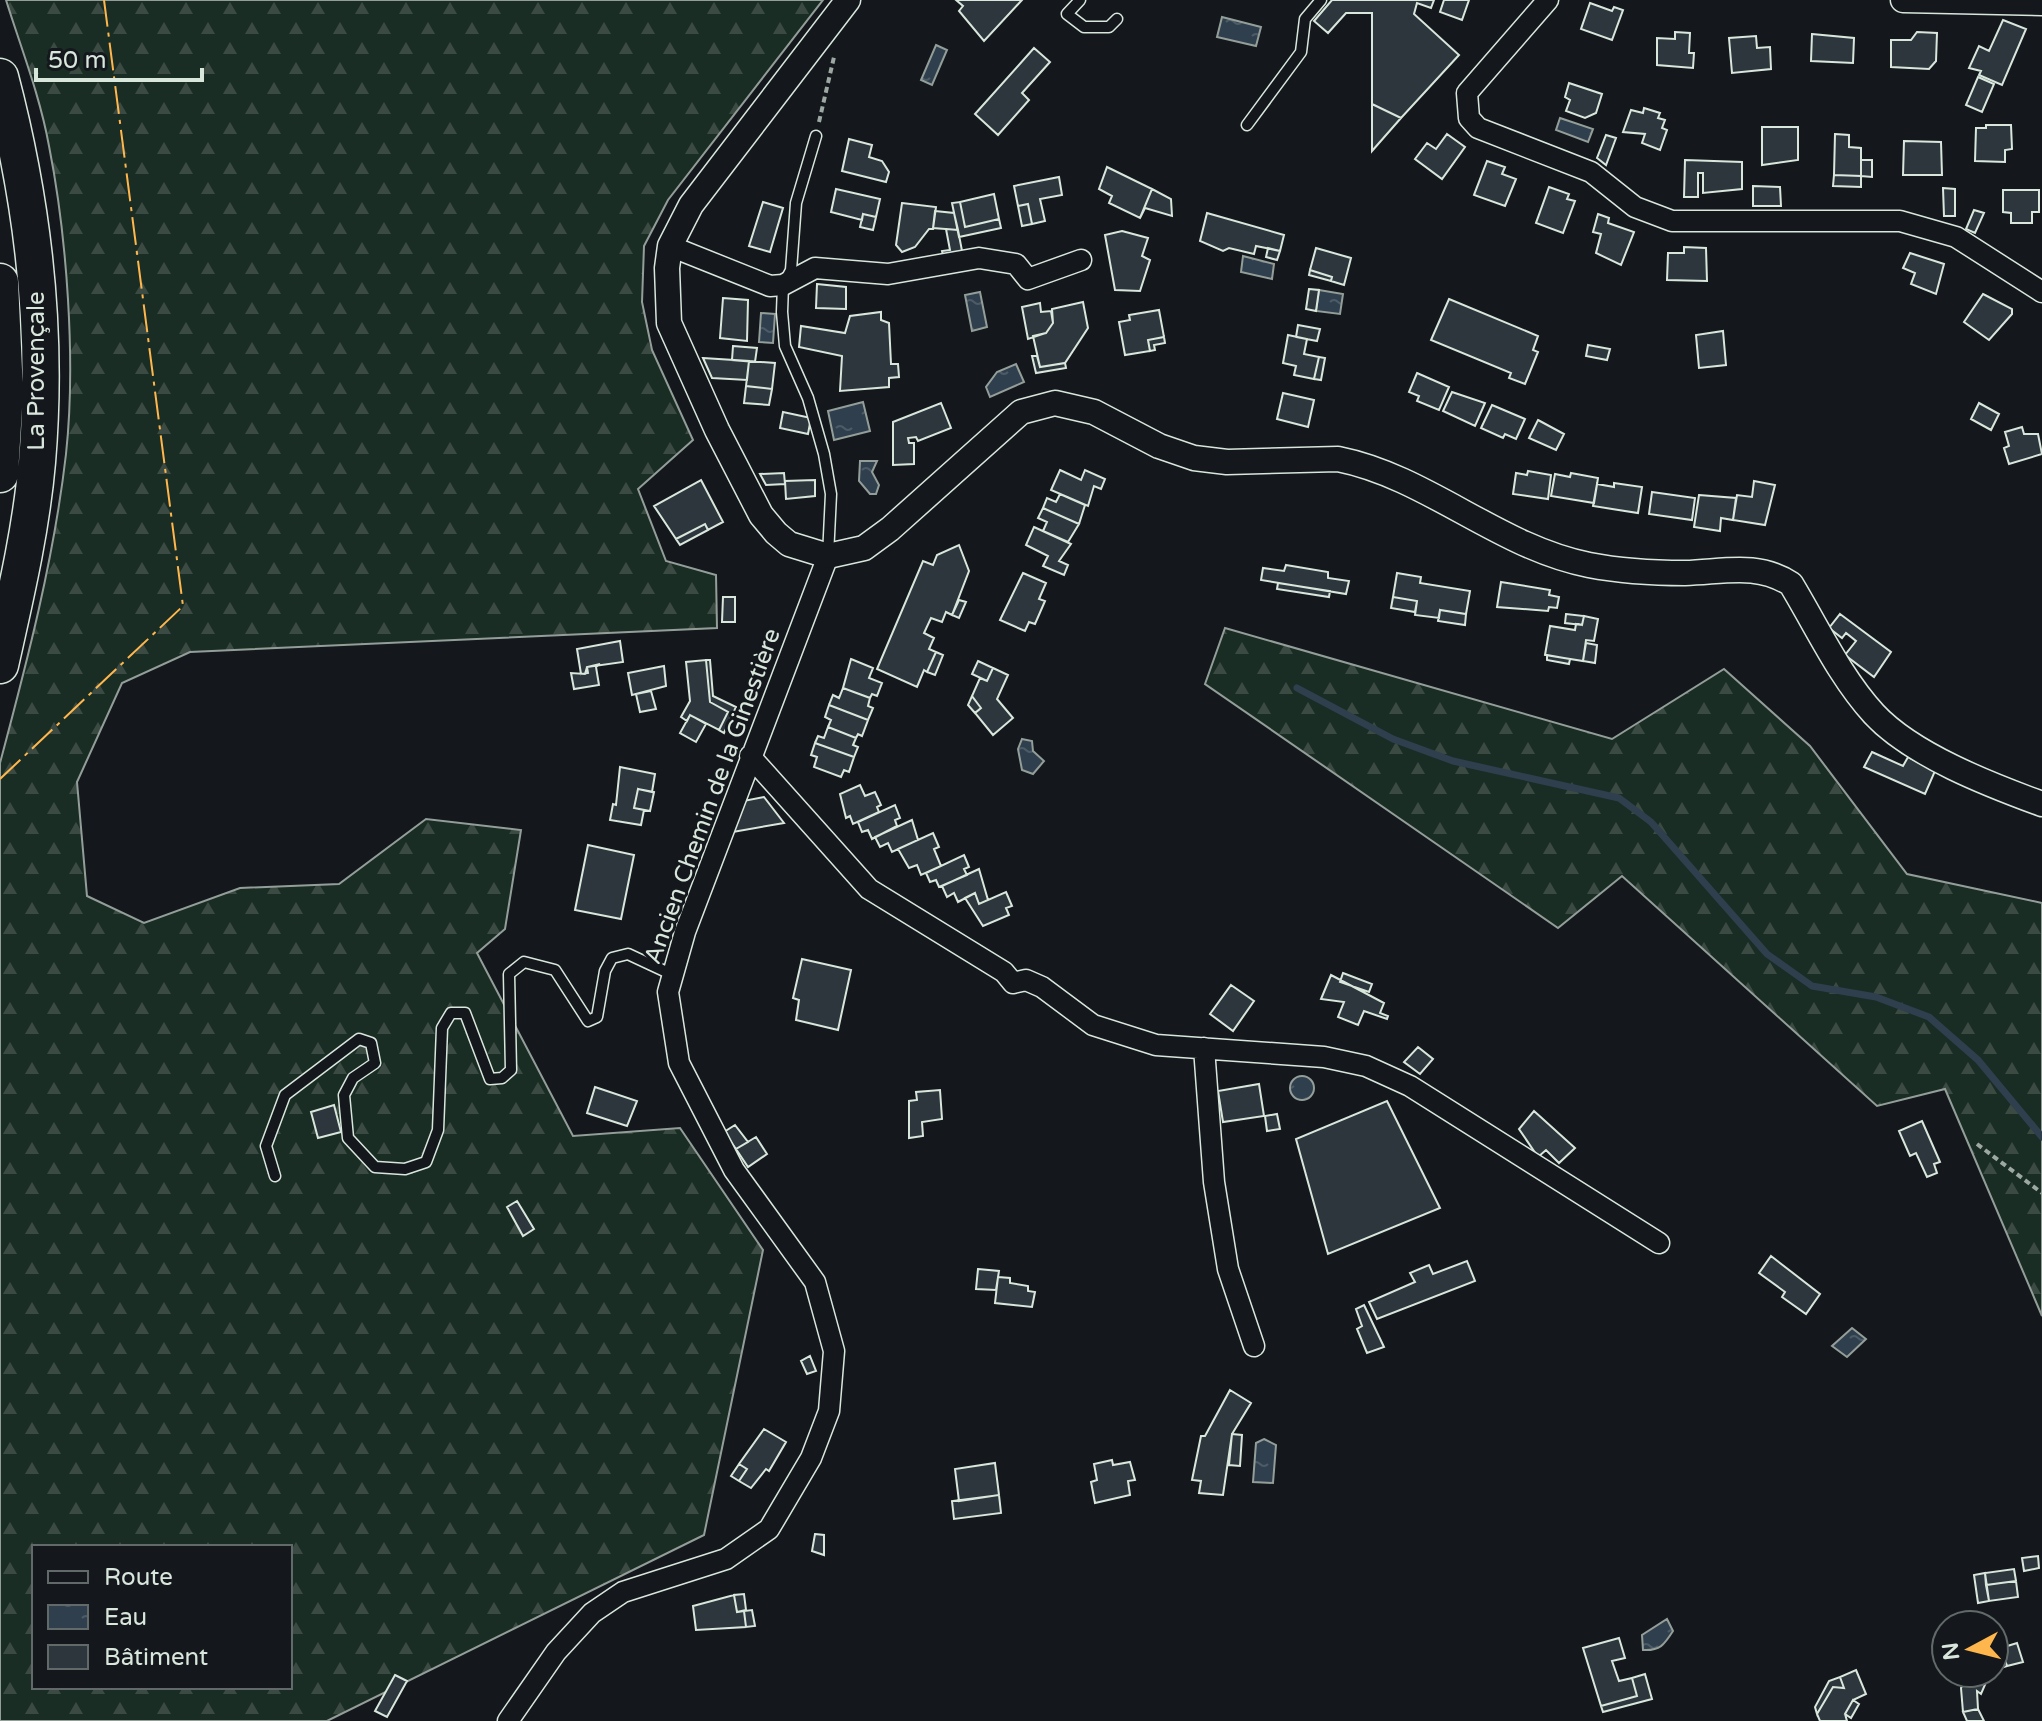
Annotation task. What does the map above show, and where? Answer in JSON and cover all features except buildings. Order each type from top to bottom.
[{"type":"highway","name":"La Provençale","points":[[0,77],[29,214],[41,359],[33,492],[22,568],[0,665]]},
{"type":"highway","name":"La Provençale","points":[[0,282],[5,392],[0,474]]},
{"type":"street","points":[[1548,0],[1467,93],[1469,118],[1478,128],[1591,172],[1635,207],[1672,221],[1900,221],[1956,237],[2042,292]]},
{"type":"street","points":[[1903,0],[2036,2]]},
{"type":"street","points":[[845,4],[691,205],[670,246],[665,295],[669,323],[717,430],[761,515],[789,544],[828,556],[864,548],[890,529],[1021,412],[1055,403],[1074,405],[1194,458],[1227,462],[1338,459],[1387,473],[1537,550],[1588,565],[1671,572],[1757,568],[1776,574],[1791,584],[1874,713],[1896,733],[1922,750],[2042,804]]},
{"type":"street","points":[[670,246],[752,281],[783,285],[815,268],[888,274],[979,258],[1016,264],[1028,279],[1081,260]]},
{"type":"street","name":"Ancien Chemin de la Ginestière","points":[[508,1721],[556,1652],[592,1613],[623,1592],[726,1559],[769,1529],[811,1458],[829,1411],[834,1351],[815,1282],[734,1170],[679,1063],[668,992],[685,932],[828,556]]},
{"type":"street","points":[[750,756],[869,889],[1004,972],[1013,983],[1026,980],[1042,987],[1093,1025],[1156,1045],[1324,1057],[1366,1066],[1410,1086],[1659,1243]]},
{"type":"street","points":[[1204,1048],[1214,1182],[1228,1269],[1254,1346]]},
{"type":"lane","points":[[1080,0],[1067,14],[1084,27],[1109,27],[1117,19]]},
{"type":"lane","points":[[1247,125],[1301,52],[1305,19],[1321,0]]},
{"type":"lane","points":[[816,136],[796,203],[791,270],[783,285],[785,346],[808,398],[831,494],[828,556]]},
{"type":"lane","points":[[275,1176],[266,1146],[285,1095],[359,1039],[371,1043],[375,1063],[353,1078],[344,1095],[348,1138],[375,1167],[405,1169],[426,1162],[438,1130],[442,1028],[451,1013],[465,1013],[490,1079],[502,1078],[511,1070],[509,974],[524,962],[555,970],[588,1021],[597,1017],[605,971],[612,958],[628,954],[673,975]]},
{"type":"path","points":[[816,136],[845,4]]},
{"type":"path","points":[[1977,1144],[2042,1193]]},
{"type":"green space","points":[[6,0],[823,0],[668,200],[644,246],[642,302],[652,350],[693,440],[638,489],[666,561],[716,575],[717,628],[190,652],[122,683],[77,782],[87,896],[144,923],[240,888],[339,884],[426,819],[521,830],[505,929],[477,953],[573,1136],[680,1128],[763,1250],[704,1535],[327,1721],[0,1721],[0,763],[47,571],[66,454],[70,380],[68,300],[61,220],[49,146],[30,72]]},
{"type":"green space","points":[[1225,628],[1612,739],[1724,669],[1810,746],[1907,874],[2042,903],[2042,1316],[1945,1089],[1877,1106],[1622,876],[1558,928],[1205,684]]},
{"type":"water","points":[[1222,17],[1261,27],[1256,46],[1217,37]]},
{"type":"water","points":[[936,45],[947,50],[932,85],[921,80]]},
{"type":"water","points":[[1560,118],[1593,129],[1588,142],[1556,130]]},
{"type":"water","points":[[1243,256],[1274,264],[1272,279],[1241,272]]},
{"type":"water","points":[[1319,290],[1343,294],[1340,314],[1316,311]]},
{"type":"water","points":[[980,292],[987,327],[972,331],[965,295]]},
{"type":"water","points":[[761,313],[775,314],[773,343],[759,342]]},
{"type":"water","points":[[1016,364],[1024,382],[990,397],[986,387],[997,372]]},
{"type":"water","points":[[863,402],[870,431],[834,440],[828,411]]},
{"type":"water","points":[[860,461],[877,461],[872,472],[879,485],[876,494],[870,494],[859,481]]},
{"type":"water","points":[[1022,739],[1032,741],[1033,751],[1044,761],[1033,774],[1022,770],[1018,749]]},
{"type":"water","points":[[1302,1076],[1311,1079],[1314,1088],[1311,1097],[1302,1100],[1293,1097],[1290,1088],[1293,1079]]},
{"type":"water","points":[[1852,1328],[1866,1339],[1847,1357],[1832,1346]]},
{"type":"water","points":[[1264,1439],[1276,1445],[1273,1483],[1253,1482],[1256,1443]]},
{"type":"water","points":[[1667,1619],[1673,1631],[1667,1640],[1658,1648],[1643,1650],[1642,1635]]},
{"type":"waterway","points":[[1297,688],[1393,739],[1453,761],[1619,798],[1651,822],[1767,954],[1812,986],[1876,997],[1929,1017],[1978,1060],[2042,1137]]},
{"type":"power","points":[[0,779],[183,606],[104,0]]}]
